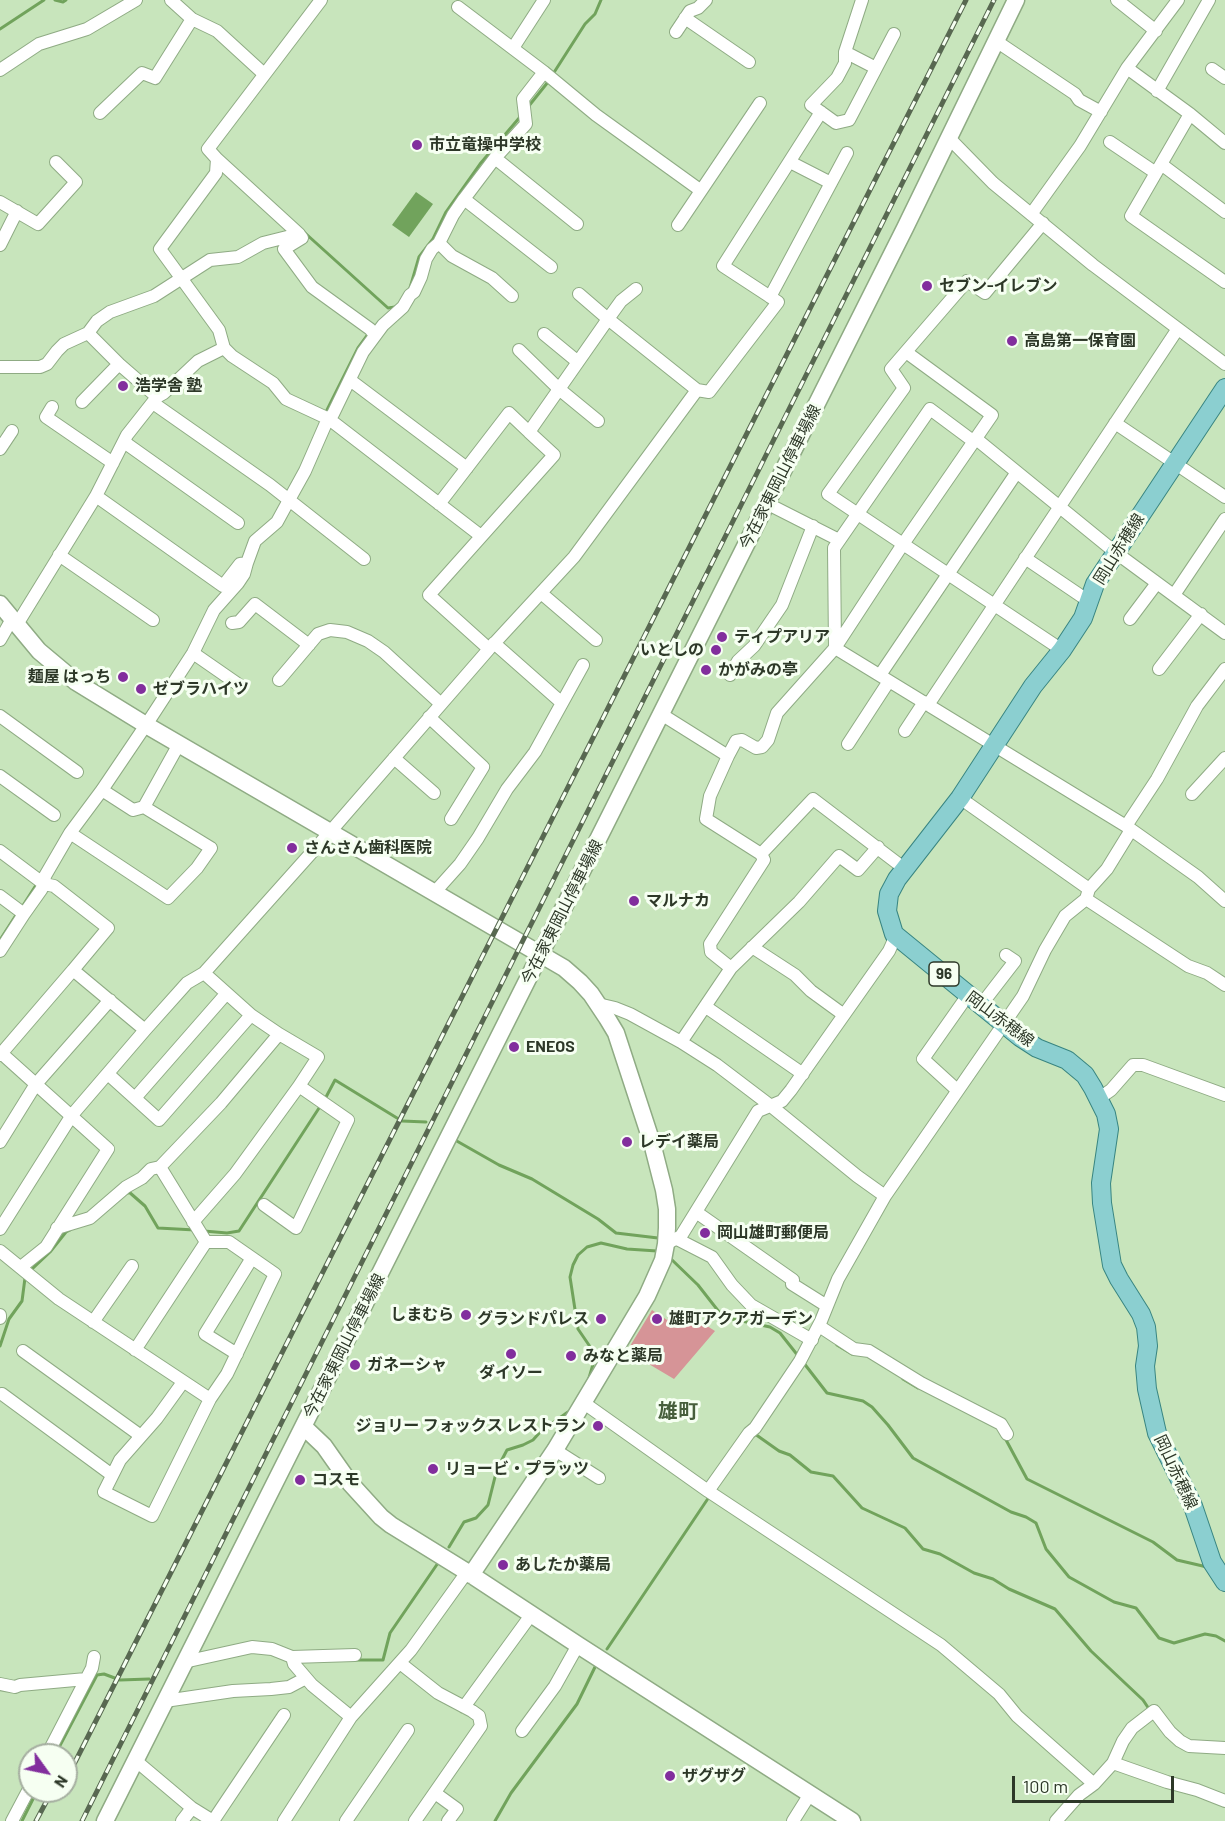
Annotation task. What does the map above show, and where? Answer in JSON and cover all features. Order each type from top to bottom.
[{"type":"main road","name":"岡山赤穂線","points":[[1225,388],[1095,584],[1083,618],[1062,650],[1033,686],[960,798],[905,869],[889,894],[887,911],[894,934],[1003,1023],[1037,1048],[1067,1060],[1085,1075],[1106,1114],[1109,1129],[1101,1182],[1112,1265],[1141,1314],[1146,1328],[1147,1389],[1157,1433],[1193,1506],[1212,1562],[1225,1582]]},
{"type":"street","points":[[0,70],[39,44],[87,29],[136,0]]},
{"type":"street","points":[[171,0],[192,19],[217,31],[264,74]]},
{"type":"street","points":[[321,0],[207,149],[299,234],[302,238],[284,249],[312,287],[373,332]]},
{"type":"street","points":[[513,48],[544,0]]},
{"type":"street","points":[[676,32],[690,12],[706,0]]},
{"type":"street","points":[[862,0],[845,52],[845,63],[837,78],[811,105],[836,123],[849,120],[894,34]]},
{"type":"street","name":"今在家東岡山停車場線","points":[[105,1821],[905,228],[1016,0]]},
{"type":"street","points":[[1117,0],[1156,30]]},
{"type":"street","points":[[1032,213],[1080,146],[1127,68],[1178,0]]},
{"type":"street","points":[[1157,91],[1209,0]]},
{"type":"street","points":[[458,7],[550,75],[596,115],[700,190]]},
{"type":"street","points":[[686,18],[748,62]]},
{"type":"street","points":[[100,113],[142,73],[155,78],[192,19]]},
{"type":"street","points":[[996,40],[1075,94],[1079,100],[1101,112]]},
{"type":"street","points":[[845,52],[876,68]]},
{"type":"street","points":[[1127,68],[1223,137]]},
{"type":"street","points":[[1212,69],[1225,78]]},
{"type":"street","points":[[96,496],[223,586],[244,563],[255,541],[277,522],[326,418],[350,380],[373,332],[403,307],[414,292],[426,259],[439,243],[453,215],[495,158],[526,124],[523,99],[550,75]]},
{"type":"street","points":[[678,225],[760,103]]},
{"type":"street","points":[[579,294],[697,390],[709,392],[777,302],[723,266],[821,112]]},
{"type":"street","points":[[1190,114],[1131,216],[1225,282]]},
{"type":"street","points":[[949,138],[993,183],[1093,265],[1225,364]]},
{"type":"street","points":[[1110,142],[1158,168],[1225,212]]},
{"type":"street","points":[[770,297],[847,153]]},
{"type":"street","points":[[495,158],[577,224]]},
{"type":"street","points":[[217,159],[216,173],[160,249],[219,330],[224,348],[232,356],[273,383],[286,399],[326,418],[481,536]]},
{"type":"street","points":[[0,202],[38,224],[76,182],[56,162]]},
{"type":"street","points":[[790,162],[831,183]]},
{"type":"street","points":[[464,199],[551,267]]},
{"type":"street","points":[[0,245],[17,211]]},
{"type":"street","points":[[1043,223],[985,293],[967,281],[891,369],[904,388],[828,494],[1062,650]]},
{"type":"street","points":[[0,366],[40,367],[47,364],[64,344],[88,333],[97,321],[110,312],[154,296],[210,260],[238,257],[263,243],[299,234]]},
{"type":"street","points":[[439,243],[452,256],[492,278],[512,296]]},
{"type":"street","points":[[529,432],[621,301],[636,289]]},
{"type":"street","points":[[905,731],[994,605],[1177,330]]},
{"type":"street","points":[[88,333],[155,400],[364,559]]},
{"type":"street","points":[[544,334],[578,362]]},
{"type":"street","points":[[0,640],[59,555],[96,496],[124,442],[155,400],[198,361],[224,348]]},
{"type":"street","points":[[519,350],[559,389],[598,421]]},
{"type":"street","points":[[731,968],[711,952],[710,944],[764,860],[761,855],[706,819],[710,796],[728,756],[736,741],[742,741],[756,748],[762,747],[768,740],[777,713],[835,648],[992,415],[906,352]]},
{"type":"street","points":[[82,402],[119,364]]},
{"type":"street","points":[[350,380],[467,468]]},
{"type":"street","points":[[0,1229],[72,1115],[187,983],[204,973],[492,646],[574,557],[697,390]]},
{"type":"street","points":[[52,407],[46,417],[113,463]]},
{"type":"street","points":[[835,648],[834,548],[930,409],[974,439],[1115,552],[1225,633]]},
{"type":"street","points":[[439,504],[509,413],[554,455],[429,595],[562,703]]},
{"type":"street","points":[[1115,423],[1225,497]]},
{"type":"street","points":[[0,449],[12,431]]},
{"type":"street","points":[[124,442],[238,523]]},
{"type":"street","points":[[848,744],[884,678],[948,574],[1017,472]]},
{"type":"street","points":[[766,503],[839,540]]},
{"type":"street","points":[[1174,595],[1225,519]]},
{"type":"street","points":[[730,675],[738,661],[754,646],[782,606],[813,526]]},
{"type":"street","points":[[59,555],[153,620]]},
{"type":"street","points":[[1025,558],[1090,602]]},
{"type":"street","points":[[0,951],[21,911],[41,890],[41,882],[70,833],[102,790],[193,653],[214,610],[244,574],[244,563]]},
{"type":"street","points":[[1130,619],[1157,583]]},
{"type":"street","points":[[541,593],[596,640]]},
{"type":"street","points":[[0,604],[39,651],[76,682],[564,968],[580,982],[598,1004],[616,1033],[652,1143],[664,1190],[671,1241],[647,1296],[584,1403],[555,1450],[469,1573],[411,1650],[351,1717],[284,1821]]},
{"type":"street","points":[[232,623],[239,622],[255,604],[309,645]]},
{"type":"street","points":[[1159,669],[1201,614]]},
{"type":"street","points":[[279,680],[318,634],[330,630],[347,632],[368,641],[384,652],[441,704]]},
{"type":"street","points":[[835,648],[1128,828],[1198,877],[1225,901]]},
{"type":"street","points":[[193,653],[242,687]]},
{"type":"street","points":[[434,892],[460,864],[507,789],[535,752],[583,664]]},
{"type":"street","points":[[711,1493],[749,1433],[755,1428],[801,1360],[819,1326],[838,1279],[885,1196],[1023,996],[1045,950],[1065,916],[1107,869],[1197,706],[1225,669]]},
{"type":"street","points":[[661,714],[728,756]]},
{"type":"street","points":[[0,716],[77,772]]},
{"type":"street","points":[[429,717],[483,767],[452,819]]},
{"type":"street","points":[[102,790],[133,810],[144,807],[179,744]]},
{"type":"street","points":[[394,758],[434,793]]},
{"type":"street","points":[[1192,794],[1225,758]]},
{"type":"street","points":[[0,776],[54,815]]},
{"type":"street","points":[[960,798],[1087,894],[1188,966],[1207,973],[1225,985]]},
{"type":"street","points":[[761,855],[813,799],[905,869]]},
{"type":"street","points":[[70,833],[168,898],[211,848],[144,807]]},
{"type":"street","points":[[681,1042],[731,968],[799,902],[839,855],[858,870],[878,847]]},
{"type":"street","points":[[0,851],[41,882],[54,886],[108,928],[1,1053],[108,1149],[46,1247],[26,1271]]},
{"type":"street","points":[[0,896],[21,911]]},
{"type":"street","points":[[671,1241],[681,1236],[758,1111],[782,1101],[803,1074],[889,951],[894,934]]},
{"type":"street","points":[[752,947],[795,975],[811,991],[844,1016]]},
{"type":"street","points":[[957,1090],[923,1059],[975,1000],[1015,961],[1006,955]]},
{"type":"street","points":[[73,970],[145,1030]]},
{"type":"street","points":[[135,1350],[199,1231],[235,1174],[318,1057],[251,1015],[204,973]]},
{"type":"street","points":[[135,1098],[226,994]]},
{"type":"street","points":[[0,1142],[36,1084],[110,1000]]},
{"type":"street","points":[[598,1004],[630,1014],[717,1065],[885,1196]]},
{"type":"street","points":[[706,1006],[803,1074]]},
{"type":"street","points":[[108,1074],[159,1120],[251,1015]]},
{"type":"street","points":[[57,1228],[90,1218],[126,1187],[142,1178],[150,1169],[160,1167],[221,1103],[279,1034]]},
{"type":"street","points":[[1098,1099],[1111,1090],[1133,1065],[1143,1065],[1225,1095]]},
{"type":"street","points":[[264,1205],[296,1228],[348,1120],[299,1086]]},
{"type":"street","points":[[160,1167],[199,1231],[229,1242],[275,1274],[227,1374],[210,1399],[152,1516],[104,1492],[120,1460],[157,1418],[183,1382]]},
{"type":"street","points":[[696,1212],[793,1280],[792,1284],[827,1306]]},
{"type":"street","points":[[671,1241],[712,1257],[736,1291],[751,1305],[812,1340]]},
{"type":"street","points":[[0,1251],[59,1299],[210,1399]]},
{"type":"street","points":[[237,1354],[205,1334],[252,1258]]},
{"type":"street","points":[[93,1322],[132,1266]]},
{"type":"street","points":[[819,1326],[854,1349],[868,1351],[921,1383],[1001,1424],[1007,1434]]},
{"type":"street","points":[[23,1351],[141,1436]]},
{"type":"street","points":[[2,1394],[112,1475]]},
{"type":"street","points":[[584,1403],[711,1493],[941,1645],[999,1694],[1017,1716],[1094,1784]]},
{"type":"street","points":[[304,1427],[324,1446],[350,1483],[391,1525],[852,1821]]},
{"type":"street","points":[[555,1450],[599,1478]]},
{"type":"street","points":[[464,1707],[531,1615]]},
{"type":"street","points":[[522,1731],[555,1686],[578,1645]]},
{"type":"street","points":[[184,1662],[252,1647],[272,1649],[293,1660],[306,1678],[351,1717]]},
{"type":"street","points":[[293,1660],[355,1655]]},
{"type":"street","points":[[53,1743],[87,1679],[94,1657]]},
{"type":"street","points":[[400,1663],[438,1693],[479,1716],[481,1726],[415,1821]]},
{"type":"street","points":[[165,1701],[233,1691],[288,1687],[306,1678]]},
{"type":"street","points":[[0,1684],[15,1687],[87,1679]]},
{"type":"street","points":[[1056,1821],[1079,1795],[1094,1784],[1113,1763],[1132,1728],[1154,1711],[1180,1741],[1190,1746],[1225,1748]]},
{"type":"street","points":[[135,1760],[192,1808],[213,1821],[284,1715]]},
{"type":"street","points":[[346,1821],[408,1730]]},
{"type":"street","points":[[1113,1763],[1225,1801]]},
{"type":"street","points":[[435,1793],[457,1809],[448,1821]]},
{"type":"street","points":[[793,1821],[810,1794]]},
{"type":"street","points":[[12,1821],[22,1803]]},
{"type":"street","points":[[182,1821],[192,1808]]},
{"type":"shaded area","points":[[416,192],[433,204],[409,237],[392,225]]},
{"type":"shaded area","name":"雄町アクアガーデン","points":[[677,1307],[715,1331],[674,1379],[627,1351],[652,1310],[667,1320]]},
{"type":"waterway","points":[[0,29],[44,0]]},
{"type":"waterway","points":[[55,0],[63,2],[66,0]]},
{"type":"waterway","points":[[553,74],[585,24],[595,14],[601,0]]},
{"type":"waterway","points":[[528,107],[548,82]]},
{"type":"waterway","points":[[410,288],[419,257],[433,239],[446,212],[480,164],[520,117]]},
{"type":"waterway","points":[[305,233],[388,308],[395,307]]},
{"type":"waterway","points":[[325,414],[358,348],[369,333]]},
{"type":"waterway","points":[[22,907],[38,882]]},
{"type":"waterway","points":[[0,940],[18,912]]},
{"type":"waterway","points":[[325,1099],[335,1080],[397,1118]]},
{"type":"waterway","points":[[204,1231],[227,1233],[239,1231],[321,1105]]},
{"type":"waterway","points":[[402,1121],[426,1122]]},
{"type":"waterway","points":[[455,1140],[499,1165],[532,1179],[598,1219],[616,1233],[658,1238]]},
{"type":"waterway","points":[[128,1193],[145,1206],[158,1228],[195,1230]]},
{"type":"waterway","points":[[31,1270],[70,1230]]},
{"type":"waterway","points":[[589,1378],[594,1361],[593,1351],[578,1329],[570,1277],[578,1255],[587,1247],[601,1243],[627,1249],[657,1251]]},
{"type":"waterway","points":[[670,1258],[698,1285],[723,1317],[770,1327],[780,1333],[799,1357]]},
{"type":"waterway","points":[[0,1346],[9,1319],[22,1301],[25,1278]]},
{"type":"waterway","points":[[837,1345],[852,1354]]},
{"type":"waterway","points":[[803,1362],[827,1393],[863,1401],[872,1407],[913,1458],[1011,1512],[1036,1523],[1046,1549],[1069,1577],[1114,1602],[1136,1608],[1159,1638],[1174,1643],[1205,1634],[1225,1641]]},
{"type":"waterway","points":[[903,1379],[918,1388]]},
{"type":"waterway","points":[[449,1547],[464,1522],[476,1518],[488,1505],[497,1469],[507,1450],[533,1440],[541,1431],[568,1412]]},
{"type":"waterway","points":[[755,1434],[779,1451],[790,1455],[811,1472],[833,1476],[862,1508],[905,1528],[923,1549],[940,1554],[974,1573],[993,1579],[1009,1589],[1055,1609],[1091,1651],[1143,1700],[1149,1709]]},
{"type":"waterway","points":[[1005,1438],[1027,1479],[1153,1542],[1177,1560],[1207,1567]]},
{"type":"waterway","points":[[607,1649],[709,1497]]},
{"type":"waterway","points":[[356,1660],[383,1660],[390,1633],[438,1563]]},
{"type":"waterway","points":[[495,1821],[511,1793],[577,1704],[596,1665]]},
{"type":"waterway","points":[[61,1743],[97,1675],[104,1674],[120,1680],[149,1679]]},
{"type":"waterway","points":[[22,1821],[31,1803]]},
{"type":"railway","points":[[78,1756],[966,0]]},
{"type":"railway","points":[[82,1821],[994,0]]},
{"type":"railway","points":[[36,1821],[46,1803]]},
{"type":"place","name":"市立竜操中学校","points":[[417,145]]},
{"type":"place","name":"セブン-イレブン","points":[[927,286]]},
{"type":"place","name":"高島第一保育園","points":[[1012,341]]},
{"type":"place","name":"浩学舎 塾","points":[[123,386]]},
{"type":"place","name":"ティプアリア","points":[[722,637]]},
{"type":"place","name":"いとしの","points":[[716,650]]},
{"type":"place","name":"かがみの亭","points":[[706,670]]},
{"type":"place","name":"麺屋 はっち","points":[[123,677]]},
{"type":"place","name":"ゼブラハイツ","points":[[141,689]]},
{"type":"place","name":"さんさん歯科医院","points":[[292,848]]},
{"type":"place","name":"マルナカ","points":[[634,901]]},
{"type":"place","name":"ENEOS","points":[[514,1047]]},
{"type":"place","name":"レデイ薬局","points":[[627,1142]]},
{"type":"place","name":"岡山雄町郵便局","points":[[705,1233]]},
{"type":"place","name":"しまむら","points":[[466,1315]]},
{"type":"place","name":"グランドパレス","points":[[601,1319]]},
{"type":"place","name":"雄町アクアガーデン","points":[[657,1319]]},
{"type":"place","name":"ダイソー","points":[[511,1354]]},
{"type":"place","name":"みなと薬局","points":[[571,1356]]},
{"type":"place","name":"ガネーシャ","points":[[355,1365]]},
{"type":"place","name":"ジョリー フォックス レストラン","points":[[598,1426]]},
{"type":"place","name":"リョービ・プラッツ","points":[[433,1469]]},
{"type":"place","name":"コスモ","points":[[300,1480]]},
{"type":"place","name":"あしたか薬局","points":[[503,1565]]},
{"type":"place","name":"ザグザグ","points":[[670,1776]]},
{"type":"district","name":"雄町","points":[[678,1411]]}]
